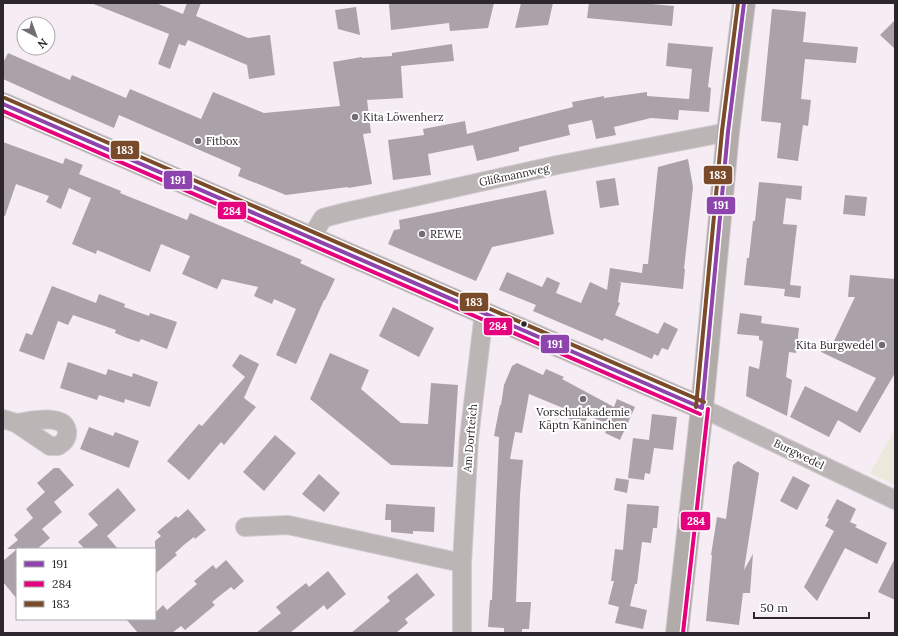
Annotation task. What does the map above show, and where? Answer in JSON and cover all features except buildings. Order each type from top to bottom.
[{"type":"street","points":[[677,633],[702,408],[728,132],[744,3]]},
{"type":"street","points":[[3,104],[702,408]]},
{"type":"street","name":"Glißmannweg","points":[[311,238],[323,218],[346,212],[557,166],[728,132]]},
{"type":"street","name":"Am Dorfteich","points":[[462,633],[462,563],[469,438],[484,313]]},
{"type":"street","name":"Burgwedel","points":[[702,408],[895,500]]},
{"type":"street","points":[[245,527],[288,525],[462,563]]},
{"type":"shaded area","points":[[895,430],[895,485],[870,473]]},
{"type":"transit line","name":"183","points":[[696,407],[722,131],[738,3]]},
{"type":"transit line","name":"191","points":[[702,408],[728,132],[744,3]]},
{"type":"transit line","name":"183","points":[[5,98],[704,402]]},
{"type":"transit line","name":"191","points":[[3,104],[702,408]]},
{"type":"transit line","name":"284","points":[[3,111],[700,414]]},
{"type":"transit line","name":"284","points":[[683,633],[708,409]]},
{"type":"place","name":"Kita Löwenherz","points":[[355,117]]},
{"type":"place","name":"Fitbox","points":[[198,141]]},
{"type":"place","name":"REWE","points":[[422,234]]},
{"type":"place","name":"Kita Burgwedel","points":[[882,345]]},
{"type":"place","name":"Vorschulakademie Käptn Kaninchen","points":[[583,399]]}]
